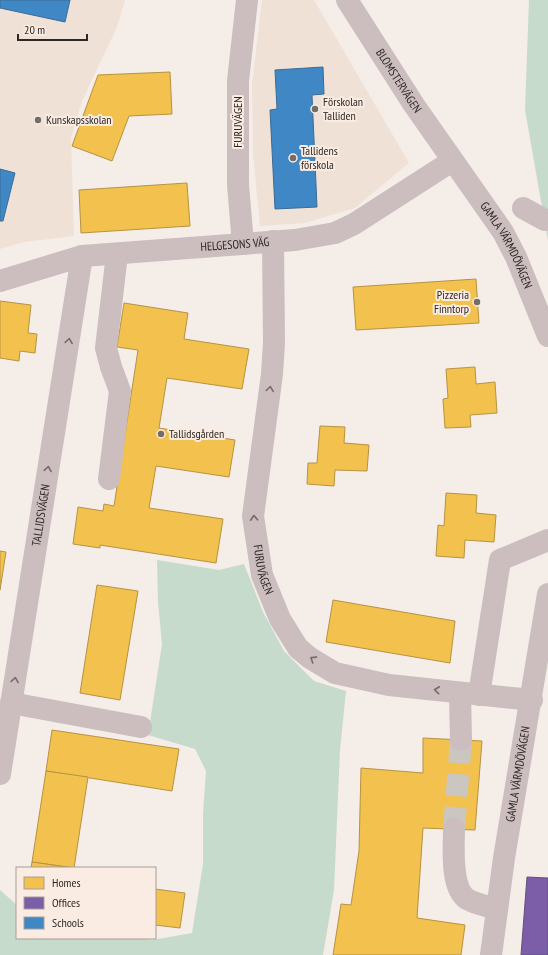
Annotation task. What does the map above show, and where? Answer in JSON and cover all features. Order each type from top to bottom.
[{"type":"street","name":"FURUVÄGEN","points":[[243,244],[238,185],[238,81],[247,0]]},
{"type":"street","name":"BLOMSTERVÄGEN","points":[[346,0],[452,161]]},
{"type":"street","name":"HELGESONS VÄG","points":[[0,281],[82,256],[295,240],[335,233],[354,224],[452,161]]},
{"type":"street","name":"GAMLA VÄRMDÖVÄGEN","points":[[452,161],[503,232],[516,257],[548,336]]},
{"type":"street","points":[[523,208],[545,220]]},
{"type":"street","name":"FURUVÄGEN","points":[[273,241],[274,343],[272,374],[253,516],[262,575],[280,619],[298,648],[310,658],[335,673],[389,685],[532,700]]},
{"type":"street","points":[[110,479],[120,391],[106,348],[117,254]]},
{"type":"street","name":"TALLIDSVÄGEN","points":[[0,774],[82,256]]},
{"type":"street","points":[[460,740],[500,560],[548,540]]},
{"type":"street","name":"GAMLA VÄRMDÖVÄGEN","points":[[491,955],[497,909],[548,594]]},
{"type":"street","points":[[11,703],[141,727]]},
{"type":"street","points":[[454,829],[453,862],[457,885],[466,899],[497,909]]},
{"type":"shaded area","name":"Kunskapsskolan","points":[[0,0],[125,0],[117,27],[82,101],[71,138],[74,236],[24,242],[0,249]]},
{"type":"shaded area","name":"Förskolan Talliden","points":[[262,0],[314,0],[409,163],[355,208],[305,223],[260,226],[253,154],[252,85]]},
{"type":"green space","points":[[529,0],[548,0],[548,241],[525,110]]},
{"type":"green space","points":[[157,560],[219,570],[244,564],[263,612],[284,651],[314,681],[346,691],[340,750],[334,890],[323,955],[0,955],[0,890],[16,904],[16,939],[152,940],[192,933],[203,864],[203,813],[206,771],[195,749],[148,735],[162,644],[158,602]]},
{"type":"building: Homes","points":[[170,72],[172,114],[129,116],[112,161],[72,146],[98,75]]},
{"type":"building: Homes","points":[[187,183],[190,226],[81,233],[79,190]]},
{"type":"building: Homes","points":[[476,279],[479,323],[356,330],[353,287]]},
{"type":"building: Homes","points":[[0,301],[31,305],[28,333],[37,334],[35,353],[20,351],[19,361],[0,358]]},
{"type":"building: Homes","name":"Tallidsgården","points":[[124,303],[188,313],[184,339],[249,349],[242,389],[167,378],[159,428],[235,440],[229,477],[156,466],[149,508],[223,519],[216,563],[100,545],[100,548],[73,544],[78,507],[103,511],[104,504],[114,506],[138,350],[117,347]]},
{"type":"building: Homes","points":[[475,367],[476,384],[495,382],[497,413],[470,415],[471,427],[445,428],[443,399],[448,398],[446,369]]},
{"type":"building: Homes","points":[[320,426],[345,427],[344,443],[369,445],[367,471],[335,470],[334,486],[307,484],[308,463],[317,463]]},
{"type":"building: Homes","points":[[446,493],[477,495],[476,513],[496,515],[494,542],[465,540],[464,558],[436,556],[438,525],[444,526]]},
{"type":"building: Homes","points":[[0,551],[6,552],[0,590]]},
{"type":"building: Homes","points":[[97,585],[138,591],[120,700],[80,693]]},
{"type":"building: Homes","points":[[333,600],[455,621],[450,663],[326,642]]},
{"type":"building: Homes","points":[[52,730],[179,749],[172,791],[46,771]]},
{"type":"building: Homes","points":[[423,738],[482,741],[475,830],[423,828],[417,918],[465,925],[461,955],[333,955],[341,904],[351,905],[359,851],[361,768],[423,773]]},
{"type":"building: Homes","points":[[46,771],[88,777],[74,867],[32,862]]},
{"type":"building: Homes","points":[[32,862],[67,867],[31,867]]},
{"type":"building: Homes","points":[[156,889],[185,893],[180,928],[156,925]]},
{"type":"building: Offices","points":[[527,877],[548,878],[548,955],[521,955]]},
{"type":"building: Schools","points":[[0,0],[70,0],[65,22],[0,8]]},
{"type":"building: Schools","name":"Tallidens förskola","points":[[323,67],[324,94],[312,95],[317,207],[275,209],[270,110],[277,109],[275,70]]},
{"type":"building: Schools","points":[[0,169],[15,173],[3,221],[0,221]]},
{"type":"tunnel","points":[[454,829],[461,740]]},
{"type":"place","name":"Förskolan Talliden","points":[[315,109]]},
{"type":"place","name":"Kunskapsskolan","points":[[38,120]]},
{"type":"place","name":"Tallidens förskola","points":[[293,158]]},
{"type":"place","name":"Pizzeria Finntorp","points":[[477,302]]},
{"type":"place","name":"Tallidsgården","points":[[161,434]]}]
